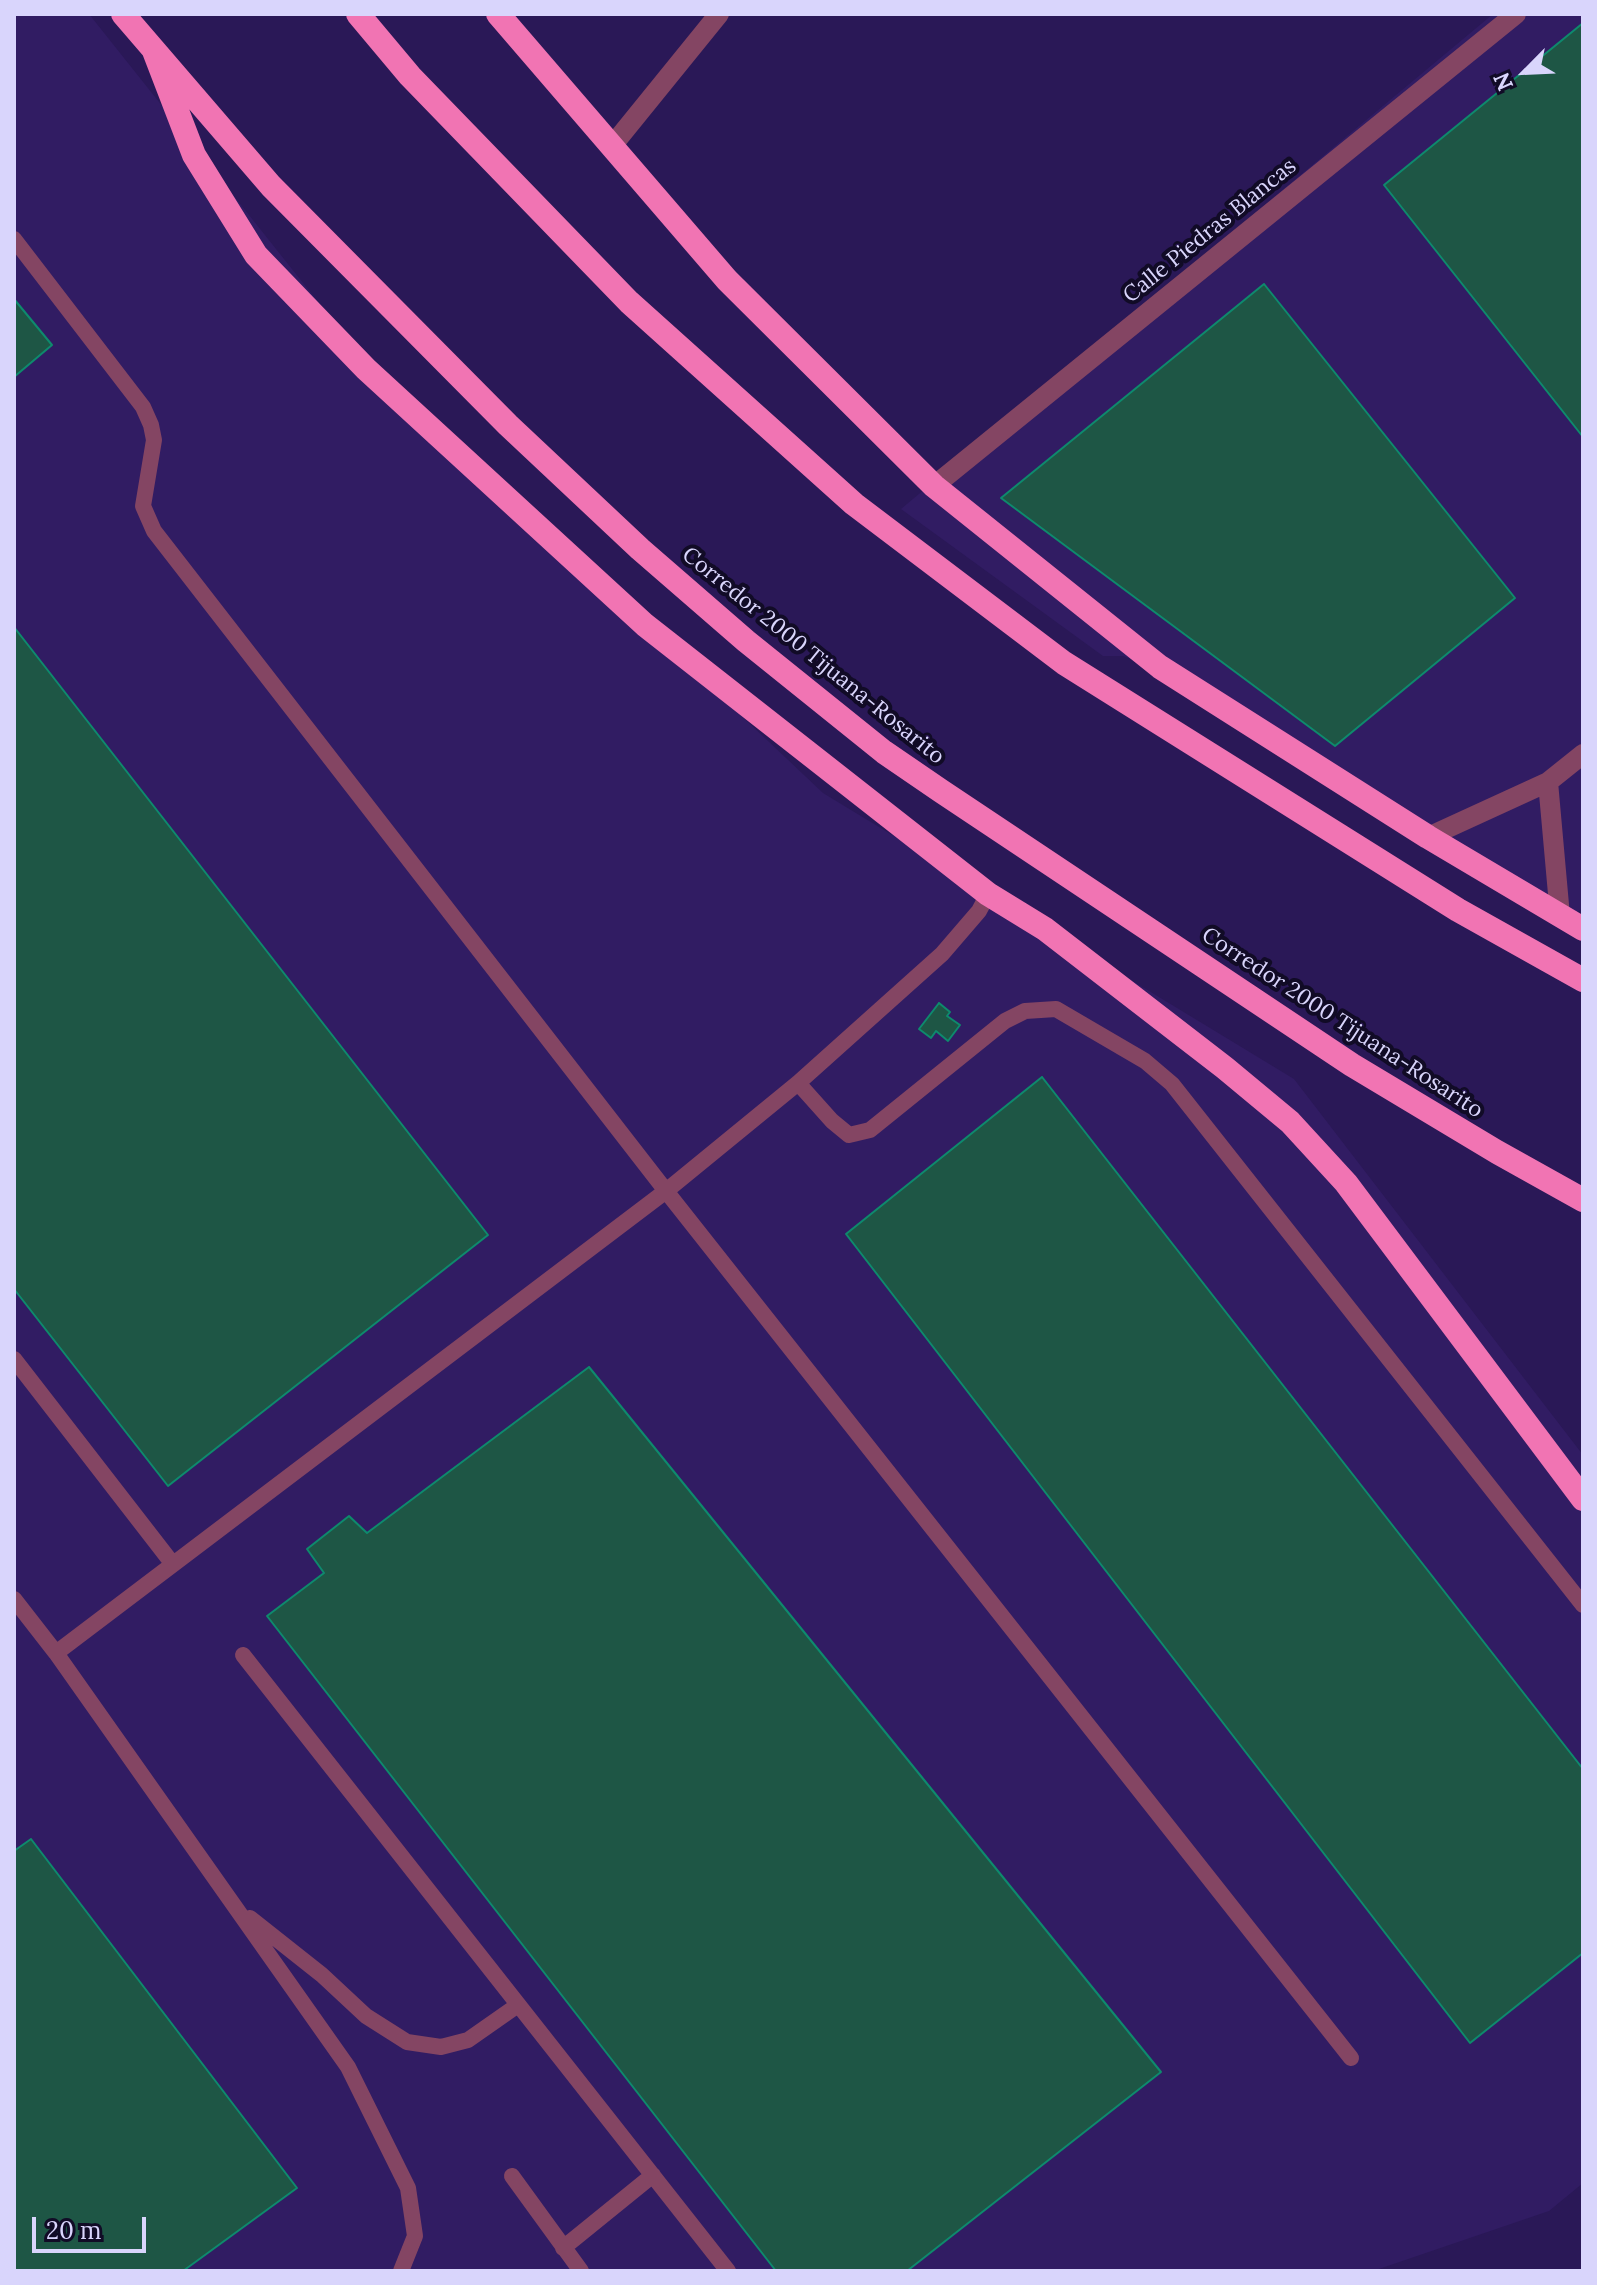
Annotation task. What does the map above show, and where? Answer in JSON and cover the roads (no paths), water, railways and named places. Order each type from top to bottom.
[{"type":"highway","name":"Corredor 2000 Tijuana-Rosarito","points":[[123,14],[271,186],[508,425],[640,549],[746,641],[884,752],[1352,1065],[1583,1200]]},
{"type":"highway","points":[[358,14],[410,76],[629,302],[854,504],[1064,663],[1458,910],[1583,980]]},
{"type":"highway","points":[[498,14],[727,280],[934,486],[1160,667],[1428,837],[1583,929]]},
{"type":"highway","points":[[154,51],[194,155],[256,255],[366,369],[645,625],[988,894],[1045,929],[1290,1122],[1346,1183],[1583,1499]]},
{"type":"street","points":[[612,146],[719,14]]},
{"type":"street","name":"Calle Piedras Blancas","points":[[934,486],[1516,14]]},
{"type":"street","points":[[1428,837],[1548,782],[1583,754]]},
{"type":"street","points":[[1548,782],[1560,916]]},
{"type":"lane","points":[[14,239],[143,407],[154,440],[143,506],[154,531],[666,1191],[1351,2058]]},
{"type":"lane","points":[[56,1653],[666,1191],[798,1083],[942,954],[979,911],[988,894]]},
{"type":"lane","points":[[798,1083],[849,1135],[860,1133],[870,1130],[1005,1021],[1025,1011],[1056,1009],[1145,1061],[1172,1084],[1583,1605]]},
{"type":"lane","points":[[14,1359],[172,1563]]},
{"type":"lane","points":[[14,1599],[56,1653],[348,2067],[408,2188],[415,2236],[401,2271]]},
{"type":"lane","points":[[243,1655],[728,2271]]},
{"type":"lane","points":[[236,1908],[322,1975],[366,2016],[407,2042],[441,2047],[468,2040],[518,2005]]},
{"type":"lane","points":[[563,2248],[653,2175]]},
{"type":"lane","points":[[512,2176],[581,2271]]}]
